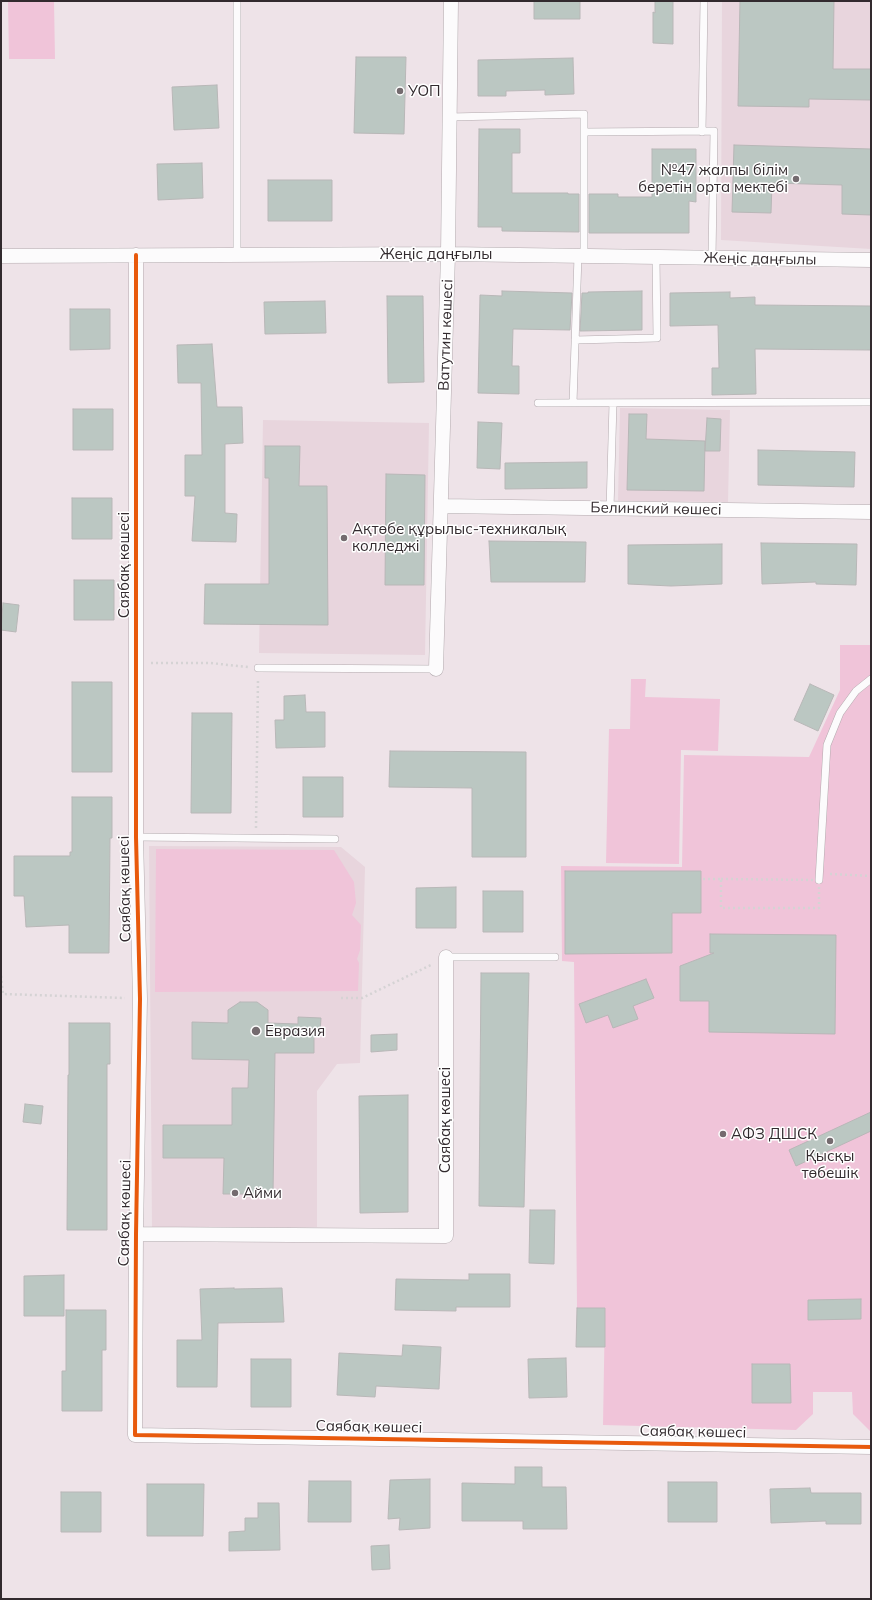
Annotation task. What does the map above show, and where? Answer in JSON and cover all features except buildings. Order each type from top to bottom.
[{"type":"street","name":"Ватутин көшесі","points":[[436,669],[448,254],[451,1]]},
{"type":"street","name":"Жеңіс даңғылы","points":[[1,256],[448,254],[871,260]]},
{"type":"street","name":"Саябақ көшесі","points":[[136,255],[136,837],[140,999],[136,1234],[135,1435],[871,1447]]},
{"type":"street","name":"Белинский көшесі","points":[[441,506],[871,512]]},
{"type":"street","name":"Саябақ көшесі","points":[[136,1234],[446,1236],[446,957]]},
{"type":"lane","points":[[237,1],[237,255]]},
{"type":"lane","points":[[702,132],[704,1]]},
{"type":"lane","points":[[450,117],[584,114],[581,256],[575,340],[573,403]]},
{"type":"lane","points":[[584,132],[714,131],[712,258]]},
{"type":"lane","points":[[575,340],[657,338],[656,257]]},
{"type":"lane","points":[[538,404],[871,402]]},
{"type":"lane","points":[[610,509],[613,403]]},
{"type":"lane","points":[[258,668],[436,669]]},
{"type":"lane","points":[[820,877],[827,745],[840,713],[856,691],[871,679]]},
{"type":"lane","points":[[136,837],[335,839]]},
{"type":"lane","points":[[446,957],[555,957]]},
{"type":"path","points":[[136,664],[210,663],[258,668],[256,838]]},
{"type":"path","points":[[703,879],[871,876]]},
{"type":"path","points":[[721,879],[721,908],[819,908],[820,877]]},
{"type":"path","points":[[341,998],[362,998],[446,957]]},
{"type":"path","points":[[1,976],[3,994],[140,999]]},
{"type":"shaded area","points":[[8,1],[54,1],[55,59],[9,59]]},
{"type":"shaded area","name":"№47 жалпы білім беретін орта мектебі","points":[[722,1],[871,1],[871,249],[721,240]]},
{"type":"shaded area","points":[[620,408],[730,410],[728,502],[618,501]]},
{"type":"shaded area","name":"Ақтөбе құрылыс-техникалық колледжі","points":[[263,420],[429,423],[425,655],[259,653]]},
{"type":"shaded area","name":"АФЗ ДШСК","points":[[840,645],[871,645],[871,1432],[853,1414],[852,1392],[813,1392],[813,1414],[796,1430],[603,1425],[605,1308],[577,1308],[574,962],[562,961],[561,866],[682,867],[684,755],[809,757],[840,690]]},
{"type":"shaded area","points":[[631,679],[646,679],[645,697],[720,699],[718,751],[681,750],[679,864],[606,863],[609,729],[630,729]]},
{"type":"shaded area","name":"Евразия","points":[[149,846],[341,847],[365,867],[360,1063],[337,1064],[317,1091],[317,1227],[152,1228]]},
{"type":"shaded area","points":[[156,849],[334,850],[354,882],[356,903],[352,915],[361,925],[360,950],[357,959],[359,963],[358,991],[155,992]]},
{"type":"cycle path","points":[[136,255],[136,837],[140,999],[136,1234],[135,1435],[871,1447]]},
{"type":"place","name":"УОП","points":[[400,91]]},
{"type":"place","name":"№47 жалпы білім беретін орта мектебі","points":[[796,179]]},
{"type":"place","name":"Ақтөбе құрылыс-техникалық колледжі","points":[[344,538]]},
{"type":"place","name":"Евразия","points":[[256,1031]]},
{"type":"place","name":"АФЗ ДШСК","points":[[723,1134]]},
{"type":"place","name":"Қысқы төбешік","points":[[830,1141]]},
{"type":"place","name":"Айми","points":[[235,1193]]}]
